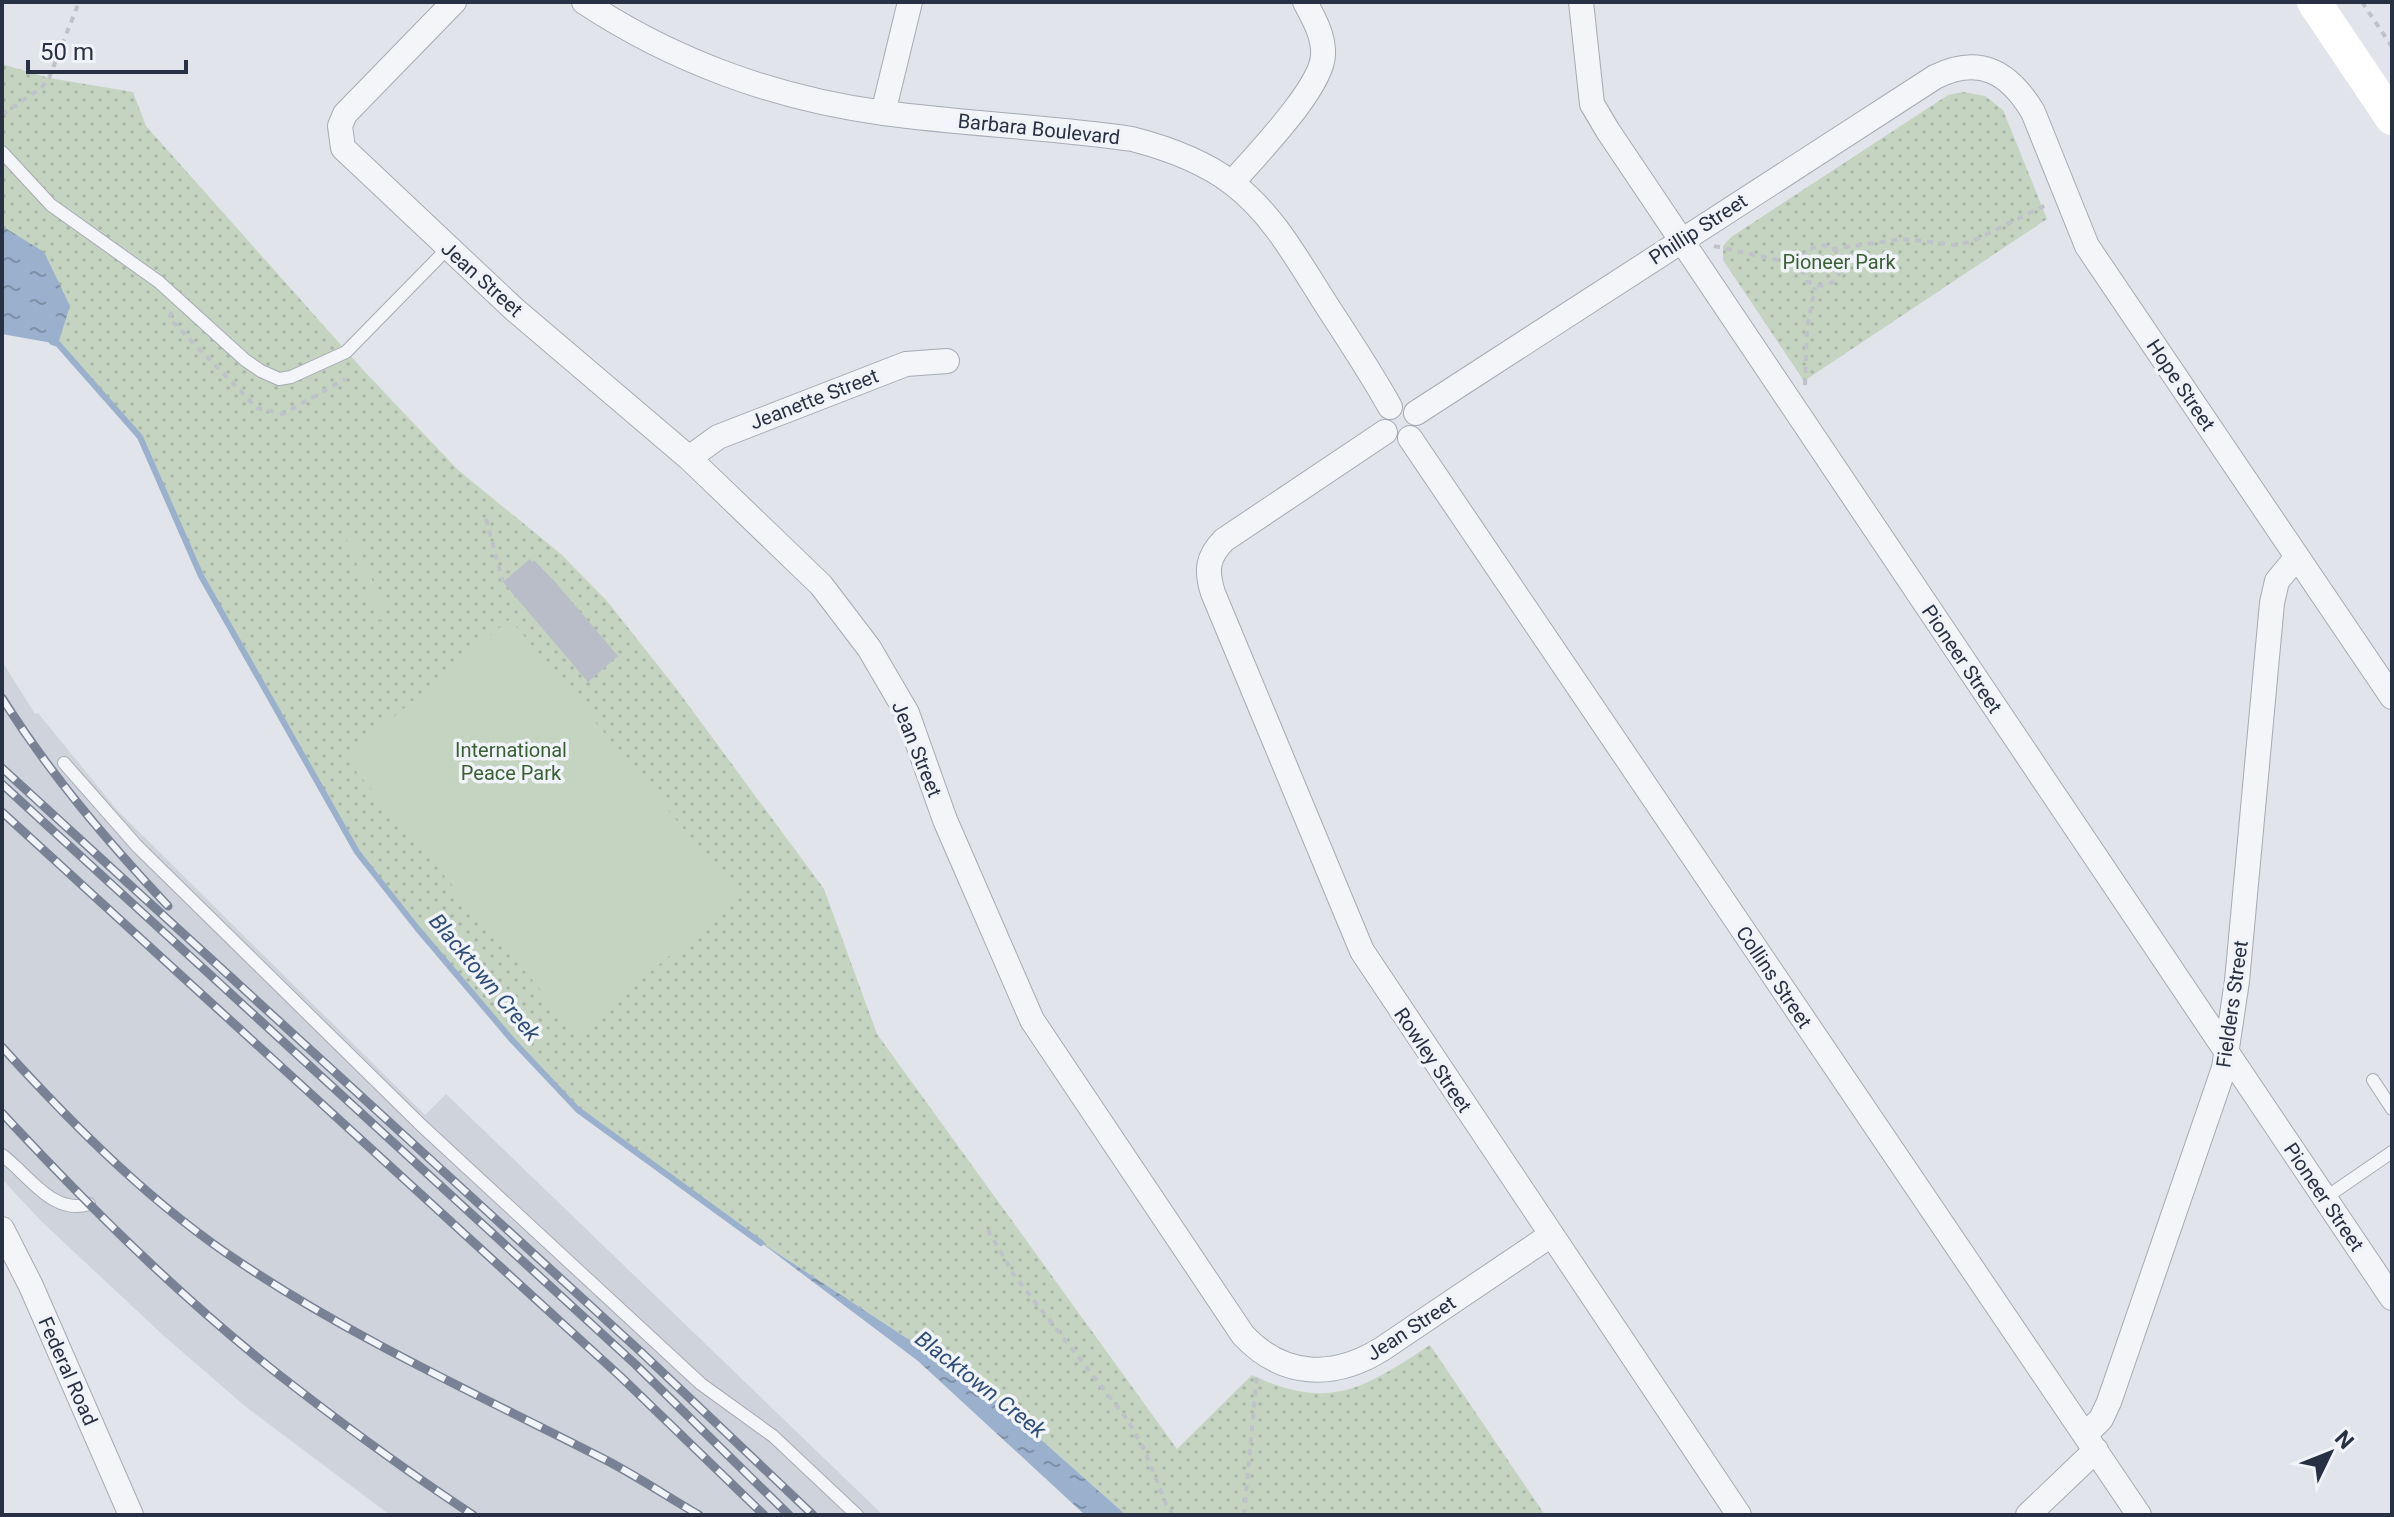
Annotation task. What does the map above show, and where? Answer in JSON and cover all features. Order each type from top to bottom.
[{"type":"street","name":"Jean Street","points":[[454,2],[355,100],[340,126],[339,138],[343,148],[515,310],[689,458],[821,585],[869,648],[907,713],[945,820],[1032,1020],[1252,1344],[1265,1355],[1293,1366],[1328,1371],[1354,1364],[1382,1349],[1551,1235]]},
{"type":"street","name":"Barbara Boulevard","points":[[584,2],[676,54],[733,77],[812,100],[883,113],[1132,139],[1176,153],[1232,183],[1280,233],[1390,407]]},
{"type":"street","points":[[883,113],[910,2]]},
{"type":"street","points":[[1232,183],[1308,93],[1323,58],[1317,24],[1305,2]]},
{"type":"street","name":"Pioneer Street","points":[[1581,2],[1592,104],[1680,241],[2392,1298]]},
{"type":"street","points":[[2314,2],[2392,118]]},
{"type":"street","points":[[2336,2],[2392,90]]},
{"type":"street","name":"Phillip Street","points":[[1416,413],[1935,77],[1962,67],[1987,69]]},
{"type":"street","name":"Hope Street","points":[[1987,69],[2010,80],[2022,94],[2033,112],[2081,233],[2099,263],[2392,697]]},
{"type":"street","name":"Jeanette Street","points":[[689,458],[718,437],[906,364],[947,361]]},
{"type":"street","points":[[1405,404],[1416,413],[1417,429],[1410,438],[1399,441],[1388,437],[1382,419],[1390,407],[1405,404]]},
{"type":"street","name":"Rowley Street","points":[[1385,432],[1214,549],[1207,573],[1213,593],[1356,941],[1739,1515]]},
{"type":"street","name":"Collins Street","points":[[1410,438],[2139,1515]]},
{"type":"street","name":"Fielders Street","points":[[2028,1515],[2091,1442],[2109,1402],[2220,1083],[2239,966],[2273,591],[2284,570],[2297,557]]},
{"type":"street","name":"Federal Road","points":[[2,1229],[31,1286],[131,1515]]},
{"type":"lane","points":[[2,152],[7,167],[51,205],[159,282],[245,360],[279,379],[291,377],[346,352],[448,248]]},
{"type":"lane","points":[[64,763],[137,846],[421,1125],[701,1384],[773,1436],[857,1515]]},
{"type":"lane","points":[[2373,1080],[2392,1109]]},
{"type":"lane","points":[[2325,1198],[2392,1152]]},
{"type":"lane","points":[[2,1155],[56,1201],[71,1207],[89,1204]]},
{"type":"path","points":[[2,115],[41,88],[49,78],[79,2]]},
{"type":"path","points":[[2362,2],[2392,47]]},
{"type":"path","points":[[1832,249],[1903,239],[1956,245],[1973,241],[2065,196]]},
{"type":"path","points":[[1680,241],[1800,265]]},
{"type":"path","points":[[1823,245],[1832,249],[1841,260],[1841,272],[1833,283],[1816,286],[1804,278],[1800,265],[1803,255],[1812,247],[1823,245]]},
{"type":"path","points":[[1805,387],[1808,316],[1816,286]]},
{"type":"path","points":[[486,519],[503,582]]},
{"type":"path","points":[[988,1230],[1014,1275],[1127,1419],[1173,1515]]},
{"type":"path","points":[[1244,1515],[1256,1375],[1265,1355]]},
{"type":"shaded area","points":[[2,661],[35,714],[38,713],[117,810],[425,1115],[446,1094],[883,1515],[390,1515],[246,1407],[164,1336],[41,1221],[2,1179]]},
{"type":"green space","name":"International Peace Park","points":[[2,64],[49,78],[133,92],[146,126],[365,372],[458,470],[562,555],[607,601],[675,687],[824,889],[877,1034],[1177,1449],[1252,1375],[1303,1392],[1346,1390],[1385,1373],[1430,1345],[1545,1515],[1126,1515],[984,1389],[756,1239],[578,1110],[512,1040],[357,852],[201,576],[140,437],[58,344],[2,247]]},
{"type":"green space","name":"Pioneer Park","points":[[1963,92],[1985,96],[2003,110],[2047,219],[1804,381],[1723,260],[1723,246],[1731,237],[1948,95]]},
{"type":"green space","points":[[353,532],[387,617],[380,620],[345,535]]},
{"type":"green space","points":[[510,619],[740,897],[577,1033],[345,758]]},
{"type":"water","points":[[2,226],[44,252],[70,306],[58,344],[2,334]]},
{"type":"water","points":[[756,1239],[984,1389],[1126,1515],[1085,1515],[918,1361]]},
{"type":"building","points":[[530,559],[556,583],[618,656],[588,682],[503,582]]},
{"type":"waterway","name":"Blacktown Creek","points":[[52,342],[58,344],[140,437],[201,576],[357,852],[512,1040],[578,1110],[761,1243]]},
{"type":"railway","points":[[2,698],[80,806],[168,906]]},
{"type":"railway","points":[[2,768],[641,1352],[813,1515]]},
{"type":"railway","points":[[2,784],[635,1364],[789,1515]]},
{"type":"railway","points":[[2,812],[621,1377],[764,1515]]},
{"type":"railway","points":[[2,1047],[116,1164],[178,1217],[244,1265],[330,1318],[613,1464],[699,1515]]},
{"type":"railway","points":[[2,1113],[108,1223],[221,1327],[342,1423],[473,1515]]}]
